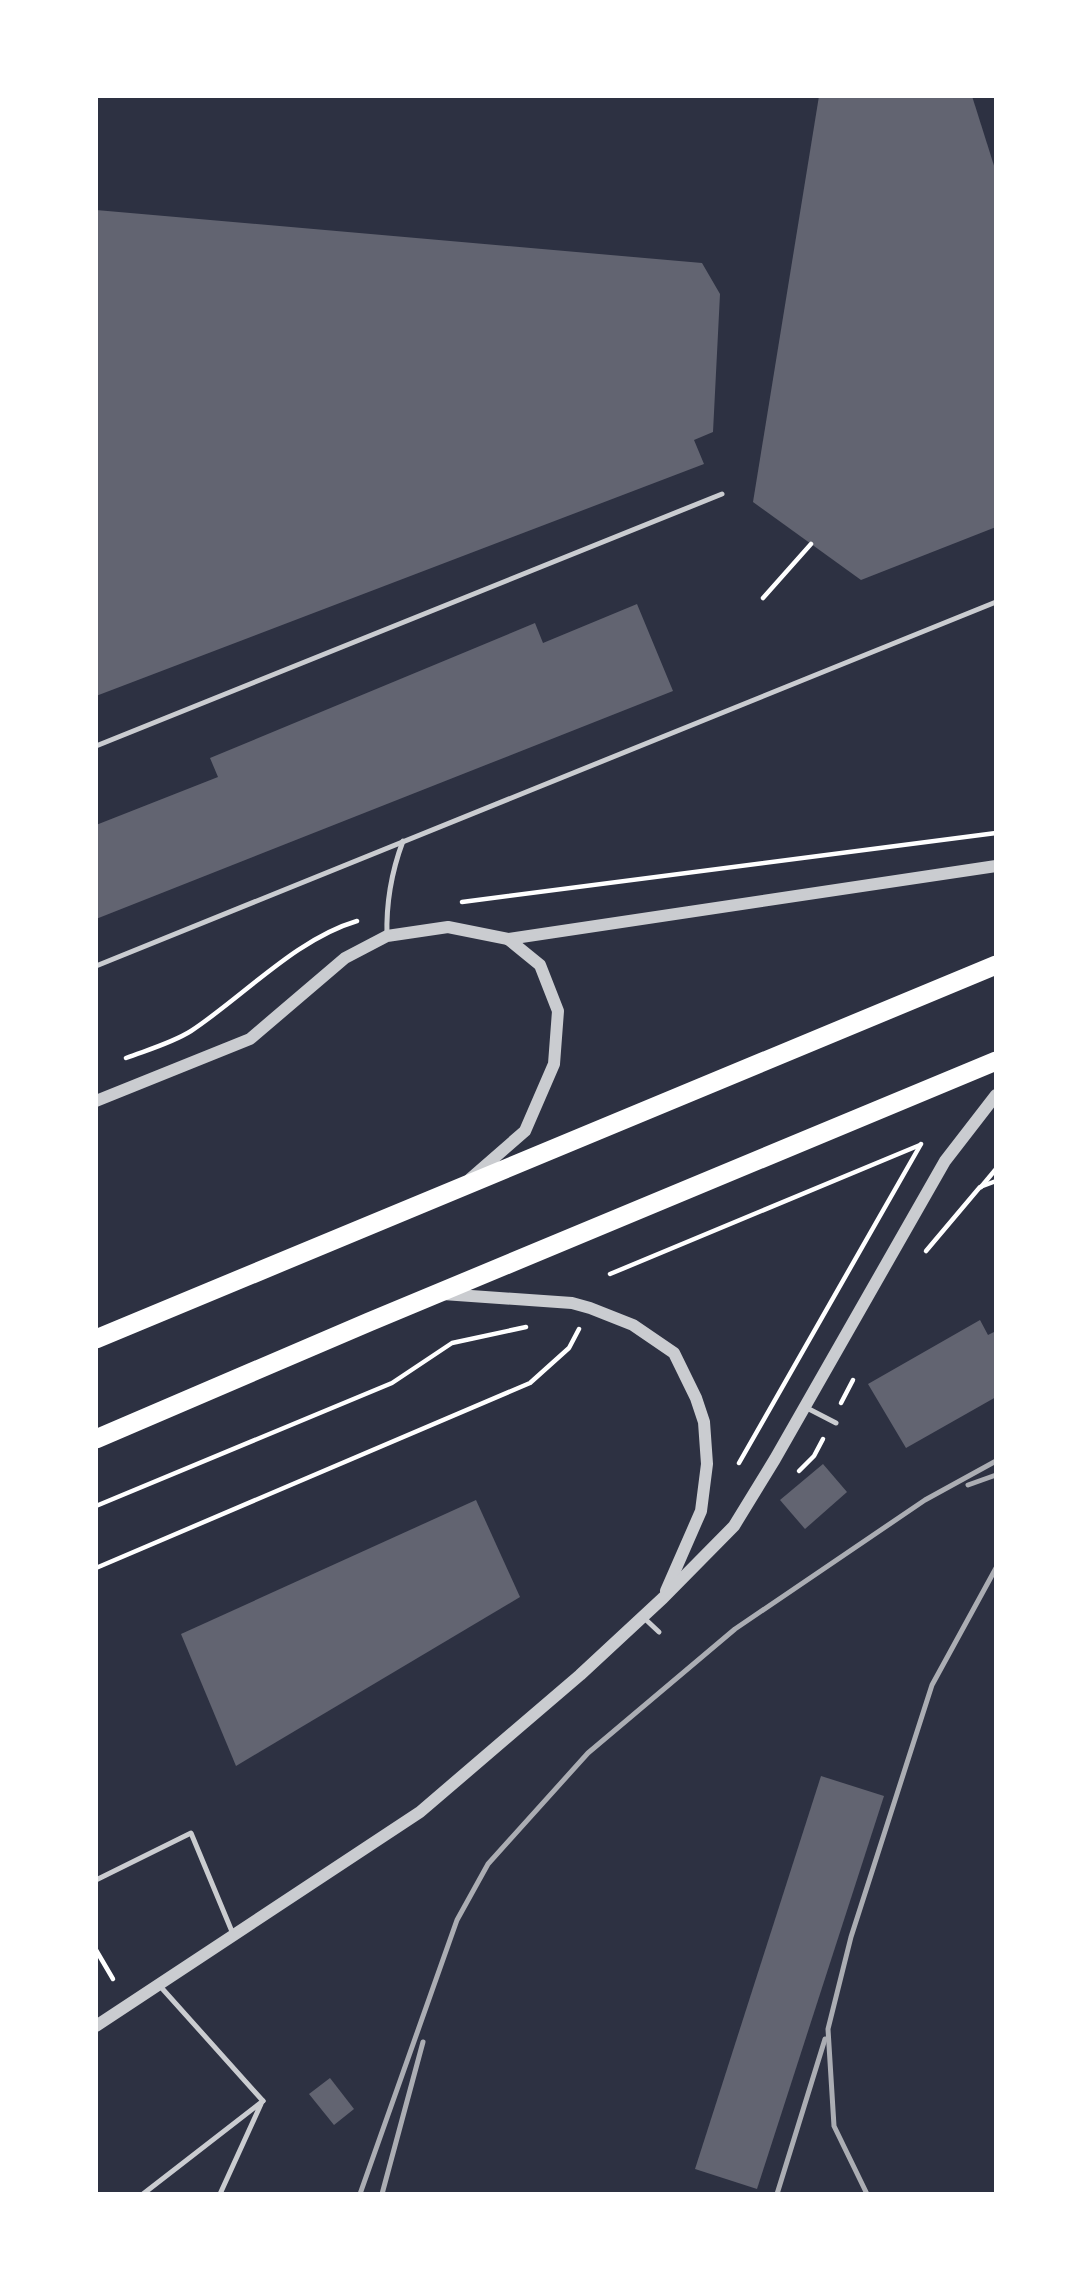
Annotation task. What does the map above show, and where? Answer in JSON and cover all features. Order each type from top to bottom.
[{"type":"highway","points":[[96,1339],[996,965]]},
{"type":"highway","points":[[96,1439],[438,1293],[996,1061]]},
{"type":"street","points":[[96,1100],[250,1039],[345,958],[387,936],[448,928],[508,939],[996,866]]},
{"type":"street","points":[[461,1186],[525,1131],[554,1064],[558,1011],[540,965],[508,939]]},
{"type":"street","points":[[96,2026],[420,1812],[580,1675],[663,1598],[734,1526],[945,1161],[996,1095]]},
{"type":"street","points":[[438,1293],[581,1305],[633,1325],[674,1353],[696,1398],[704,1422],[708,1464],[701,1511],[663,1598]]},
{"type":"lane","points":[[96,746],[722,494]]},
{"type":"lane","points":[[96,966],[996,601]]},
{"type":"lane","points":[[387,936],[386,912],[393,868],[403,841]]},
{"type":"lane","points":[[805,1407],[834,1422]]},
{"type":"lane","points":[[643,1617],[659,1632]]},
{"type":"lane","points":[[96,1880],[191,1833],[233,1934]]},
{"type":"lane","points":[[159,1984],[263,2101]]},
{"type":"lane","points":[[143,2194],[263,2101]]},
{"type":"lane","points":[[220,2194],[263,2101]]},
{"type":"path","points":[[763,598],[811,544]]},
{"type":"path","points":[[610,1274],[921,1144],[737,1466]]},
{"type":"path","points":[[923,1254],[996,1169]]},
{"type":"path","points":[[980,1187],[996,1181]]},
{"type":"path","points":[[96,1506],[392,1382],[452,1343],[527,1326]]},
{"type":"path","points":[[570,1326],[591,1332]]},
{"type":"path","points":[[96,1568],[530,1382],[569,1348],[579,1329]]},
{"type":"path","points":[[814,1456],[834,1422],[857,1371]]},
{"type":"path","points":[[97,1951],[113,1979]]},
{"type":"building","points":[[819,96],[972,96],[996,172],[996,527],[861,580],[753,502]]},
{"type":"building","points":[[96,210],[702,263],[720,294],[713,432],[694,440],[704,464],[96,696]]},
{"type":"building","points":[[637,604],[673,691],[96,919],[96,825],[218,777],[210,758],[535,623],[543,643]]},
{"type":"building","points":[[980,1320],[988,1335],[996,1331],[996,1397],[906,1448],[868,1384]]},
{"type":"building","points":[[823,1464],[847,1492],[805,1529],[780,1500]]},
{"type":"building","points":[[476,1500],[520,1597],[236,1766],[181,1634]]},
{"type":"building","points":[[821,1776],[884,1796],[757,2189],[695,2169]]},
{"type":"building","points":[[330,2078],[354,2109],[334,2125],[309,2094]]},
{"type":"railway","points":[[360,2194],[457,1920],[488,1864],[588,1753],[735,1629],[925,1500],[996,1461]]},
{"type":"railway","points":[[968,1485],[996,1475]]},
{"type":"railway","points":[[867,2194],[834,2126],[828,2029],[851,1937],[932,1685],[996,1568]]},
{"type":"railway","points":[[777,2194],[825,2039]]},
{"type":"railway","points":[[382,2194],[423,2042]]}]
